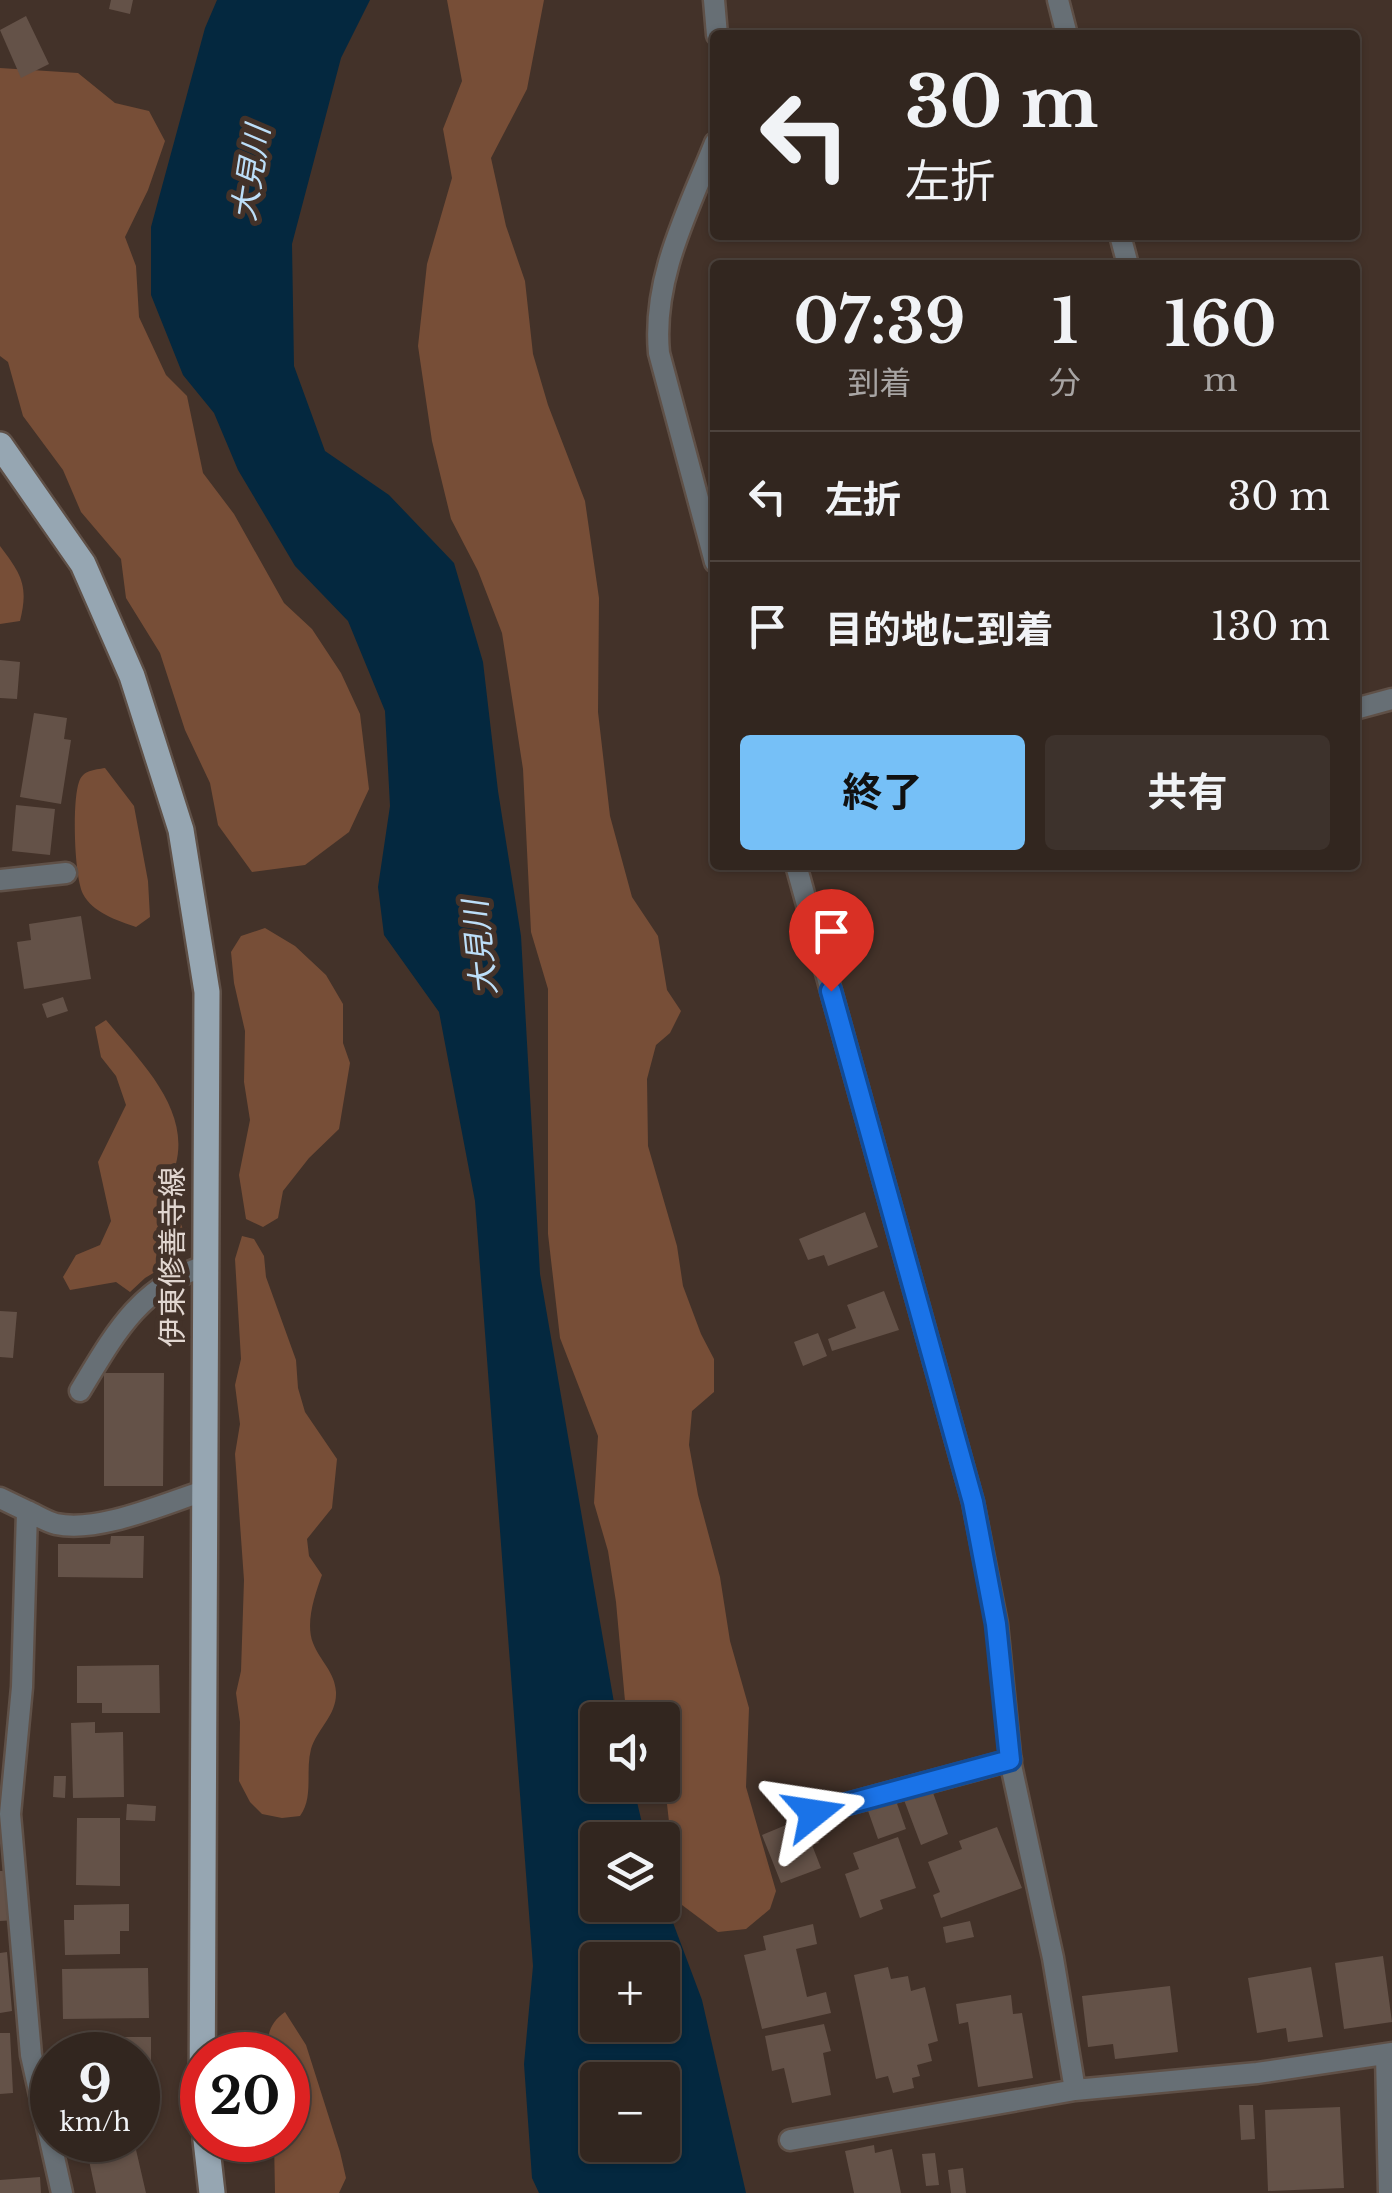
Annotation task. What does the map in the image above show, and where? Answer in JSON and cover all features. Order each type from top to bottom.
[{"type":"main road","name":"伊東修善寺線","points":[[0,446],[83,564],[132,676],[181,830],[207,992],[202,2032]]},
{"type":"main road","points":[[208,2162],[212,2193]]},
{"type":"street","points":[[714,0],[717,30]]},
{"type":"street","points":[[1058,0],[1066,30]]},
{"type":"street","points":[[710,156],[664,272],[656,319],[658,352],[710,544]]},
{"type":"street","points":[[1360,708],[1392,699]]},
{"type":"street","points":[[797,870],[973,1502],[996,1624],[1010,1760],[1054,1958],[1075,2090]]},
{"type":"street","points":[[0,880],[66,873]]},
{"type":"street","points":[[80,1391],[122,1322],[141,1302],[181,1274],[205,1266]]},
{"type":"street","points":[[0,1498],[55,1524],[80,1525],[204,1491]]},
{"type":"street","points":[[27,1511],[22,1687],[10,1814],[31,2055],[62,2193]]},
{"type":"street","points":[[814,1813],[1010,1760]]},
{"type":"street","points":[[790,2140],[1075,2090],[1257,2073],[1389,2053],[1388,2193]]},
{"type":"shaded area","points":[[447,0],[544,0],[527,89],[491,158],[506,226],[525,281],[533,354],[585,501],[599,598],[598,712],[610,816],[632,897],[658,936],[667,990],[681,1011],[670,1033],[656,1045],[647,1079],[648,1146],[677,1246],[683,1286],[714,1359],[714,1392],[692,1411],[689,1445],[720,1577],[730,1641],[749,1708],[746,1787],[776,1891],[770,1909],[746,1929],[718,1932],[680,1904],[680,1822],[669,1822],[666,1802],[680,1802],[680,1702],[625,1702],[608,1551],[594,1503],[598,1436],[560,1338],[548,1234],[548,989],[531,932],[523,769],[502,633],[478,571],[451,519],[432,441],[418,346],[427,264],[452,178],[443,129],[462,81]]},
{"type":"shaded area","points":[[0,68],[78,73],[115,103],[149,111],[165,141],[148,190],[125,237],[136,266],[139,317],[166,375],[187,396],[203,473],[234,514],[284,603],[312,629],[341,673],[360,714],[369,789],[349,832],[305,865],[252,872],[218,825],[210,783],[185,730],[160,653],[126,598],[121,559],[81,512],[63,470],[23,416],[8,362],[0,356]]},
{"type":"shaded area","points":[[0,546],[18,573],[24,598],[20,621],[0,624]]},
{"type":"shaded area","points":[[105,768],[134,806],[148,881],[150,917],[136,927],[99,911],[87,900],[80,885],[75,838],[79,782],[89,771]]},
{"type":"shaded area","points":[[265,928],[295,946],[326,975],[343,1004],[343,1043],[350,1063],[339,1129],[283,1191],[278,1218],[263,1227],[246,1219],[239,1175],[250,1120],[244,1082],[245,1031],[231,952],[241,936]]},
{"type":"shaded area","points":[[106,1020],[165,1097],[178,1139],[176,1162],[167,1186],[185,1235],[180,1257],[130,1292],[116,1282],[70,1290],[63,1277],[76,1255],[100,1245],[111,1221],[98,1162],[126,1105],[116,1076],[101,1057],[95,1027]]},
{"type":"shaded area","points":[[242,1236],[254,1239],[264,1256],[266,1277],[296,1360],[305,1412],[337,1459],[332,1508],[307,1539],[309,1556],[322,1575],[312,1609],[311,1635],[333,1678],[335,1700],[311,1749],[304,1809],[300,1816],[282,1818],[262,1814],[239,1781],[240,1722],[236,1693],[241,1671],[244,1580],[235,1454],[240,1424],[235,1385],[241,1359],[235,1259]]},
{"type":"shaded area","points":[[285,2012],[298,2032],[269,2032]]},
{"type":"shaded area","points":[[310,2058],[346,2178],[339,2193],[275,2193],[274,2162],[310,2162]]},
{"type":"water","name":"大見川","points":[[217,0],[370,0],[341,58],[292,244],[294,366],[325,451],[389,495],[454,563],[483,662],[521,936],[540,1274],[614,1702],[580,1702],[580,1802],[637,1802],[642,1822],[580,1822],[580,1922],[673,1922],[702,2000],[746,2193],[539,2193],[532,2178],[524,2064],[533,1966],[475,1201],[439,1012],[384,935],[378,887],[390,806],[385,711],[348,621],[295,566],[238,470],[214,413],[183,375],[151,295],[151,227],[205,28]]},
{"type":"building","points":[[111,0],[133,0],[130,14],[109,9]]},
{"type":"building","points":[[26,16],[49,64],[21,78],[0,30]]},
{"type":"building","points":[[0,660],[20,662],[17,699],[0,698]]},
{"type":"building","points":[[34,713],[67,718],[64,739],[71,740],[61,804],[20,797]]},
{"type":"building","points":[[16,805],[55,809],[50,855],[12,851]]},
{"type":"building","points":[[81,916],[91,979],[24,989],[17,942],[31,940],[29,924]]},
{"type":"building","points":[[63,997],[68,1011],[47,1018],[42,1004]]},
{"type":"building","points":[[865,1212],[878,1247],[828,1266],[824,1255],[808,1260],[799,1239]]},
{"type":"building","points":[[884,1291],[899,1330],[832,1351],[828,1339],[856,1328],[847,1305]]},
{"type":"building","points":[[0,1311],[17,1312],[13,1358],[0,1357]]},
{"type":"building","points":[[818,1333],[827,1356],[803,1366],[794,1342]]},
{"type":"building","points":[[104,1373],[164,1373],[163,1486],[104,1486]]},
{"type":"building","points":[[111,1536],[144,1536],[143,1578],[58,1577],[58,1544],[110,1544]]},
{"type":"building","points":[[159,1665],[160,1713],[102,1713],[102,1703],[77,1703],[77,1666]]},
{"type":"building","points":[[95,1722],[95,1733],[123,1732],[124,1797],[73,1798],[71,1723]]},
{"type":"building","points":[[54,1776],[66,1776],[65,1798],[53,1797]]},
{"type":"building","points":[[932,1790],[948,1834],[921,1845],[904,1800]]},
{"type":"building","points":[[895,1798],[906,1829],[878,1839],[867,1808]]},
{"type":"building","points":[[127,1804],[156,1806],[155,1821],[126,1820]]},
{"type":"building","points":[[77,1818],[120,1818],[120,1886],[76,1885]]},
{"type":"building","points":[[798,1820],[800,1827],[812,1823],[819,1843],[812,1845],[821,1868],[781,1883],[762,1835]]},
{"type":"building","points":[[997,1827],[1022,1888],[941,1918],[933,1895],[940,1892],[928,1862],[962,1849],[959,1841]]},
{"type":"building","points":[[898,1837],[916,1888],[880,1900],[883,1909],[860,1918],[845,1874],[859,1869],[853,1853]]},
{"type":"building","points":[[0,1871],[13,1871],[17,1920],[0,1921]]},
{"type":"building","points":[[129,1904],[129,1931],[120,1931],[120,1954],[65,1955],[64,1920],[74,1920],[74,1905]]},
{"type":"building","points":[[970,1921],[974,1937],[946,1943],[943,1927]]},
{"type":"building","points":[[813,1924],[817,1944],[796,1949],[807,1997],[826,1992],[831,2013],[762,2029],[744,1955],[766,1950],[763,1936]]},
{"type":"building","points":[[7,1952],[12,2011],[0,2013],[0,1953]]},
{"type":"building","points":[[1383,1956],[1392,2022],[1344,2029],[1335,1963]]},
{"type":"building","points":[[888,1967],[891,1979],[908,1976],[911,1991],[925,1987],[938,2041],[928,2044],[932,2061],[917,2065],[920,2076],[912,2078],[914,2088],[893,2093],[888,2076],[876,2079],[854,1975]]},
{"type":"building","points":[[1311,1967],[1323,2037],[1288,2042],[1286,2028],[1257,2033],[1248,1978]]},
{"type":"building","points":[[148,1968],[149,2018],[63,2019],[62,1969]]},
{"type":"building","points":[[1170,1986],[1178,2052],[1115,2059],[1113,2044],[1088,2047],[1082,1996]]},
{"type":"building","points":[[1011,1995],[1013,2014],[1022,2013],[1033,2078],[978,2087],[968,2022],[959,2024],[956,2004]]},
{"type":"building","points":[[824,2024],[831,2051],[823,2053],[831,2095],[792,2103],[784,2068],[772,2071],[765,2036]]},
{"type":"building","points":[[0,2033],[10,2033],[13,2093],[0,2094]]},
{"type":"building","points":[[1239,2105],[1253,2105],[1255,2139],[1241,2140]]},
{"type":"building","points":[[1340,2107],[1344,2188],[1268,2191],[1265,2110]]},
{"type":"building","points":[[874,2145],[875,2153],[892,2149],[901,2193],[854,2193],[845,2151]]},
{"type":"building","points":[[935,2153],[939,2185],[926,2186],[922,2154]]},
{"type":"building","points":[[89,2162],[139,2162],[146,2193],[96,2193]]},
{"type":"building","points":[[963,2168],[966,2193],[951,2193],[948,2170]]},
{"type":"building","points":[[40,2177],[41,2193],[0,2193],[0,2180]]},
{"type":"route","points":[[814,1813],[1010,1760],[996,1624],[973,1502],[831,991]]}]
